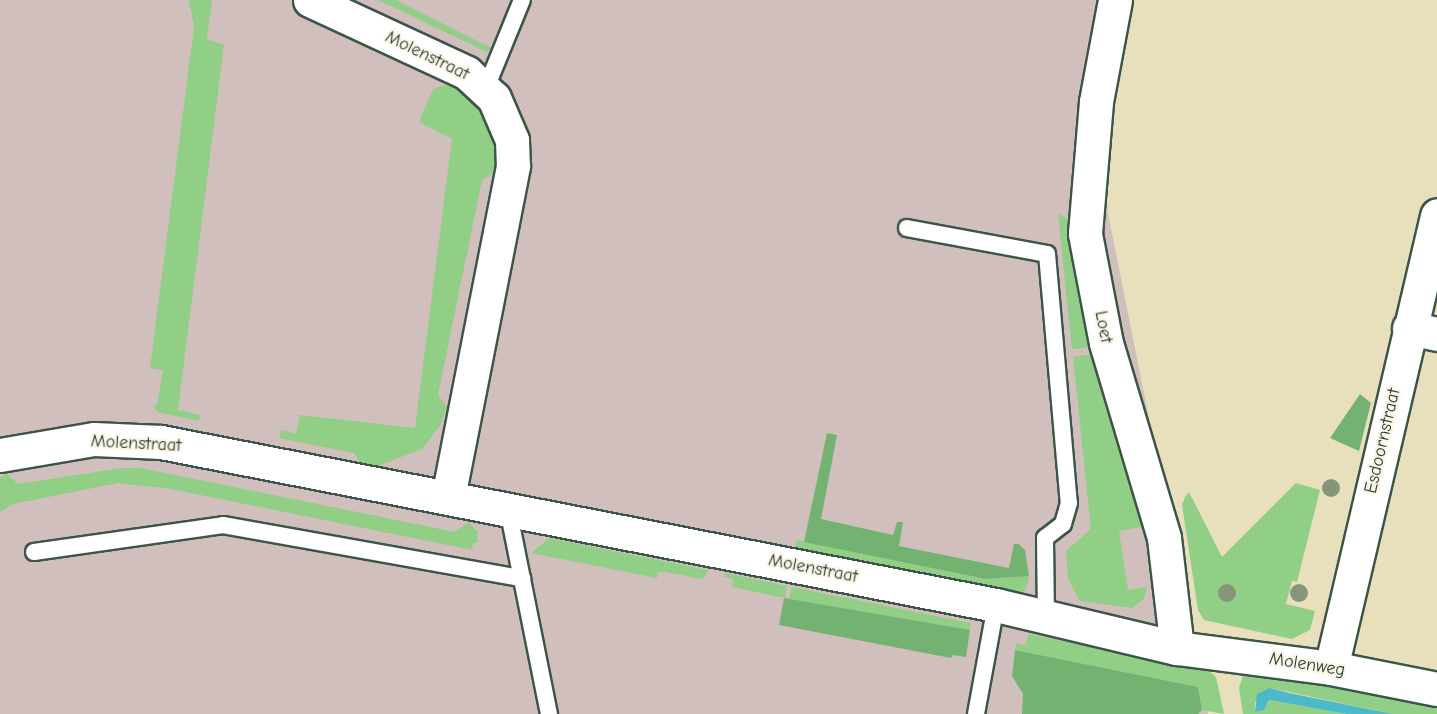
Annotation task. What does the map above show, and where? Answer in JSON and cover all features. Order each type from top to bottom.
[{"type":"street","name":"Molenstraat","points":[[310,0],[467,73],[486,88],[502,113],[512,140],[513,166],[448,497]]},
{"type":"street","name":"Loet","points":[[1115,0],[1096,102],[1085,234],[1106,343],[1164,538],[1177,648]]},
{"type":"street","name":"Esdoornstraat","points":[[1331,668],[1423,331],[1437,215]]},
{"type":"street","name":"Molenstraat","points":[[0,455],[94,439],[161,442],[996,605],[1046,620],[1177,648]]},
{"type":"street","name":"Molenweg","points":[[1177,648],[1331,668],[1437,689]]},
{"type":"lane","points":[[486,88],[522,0]]},
{"type":"lane","points":[[907,228],[1047,254],[1069,503],[1063,524],[1045,538],[1046,620]]},
{"type":"lane","points":[[508,509],[549,714]]},
{"type":"lane","points":[[33,552],[224,525],[522,578]]},
{"type":"lane","points":[[976,714],[996,605]]},
{"type":"shaded area","points":[[0,0],[1122,0],[1103,188],[1208,714],[0,714]]},
{"type":"green space","points":[[189,0],[212,0],[207,39],[224,45],[178,410],[200,415],[199,421],[157,412],[153,405],[157,405],[163,370],[150,368],[194,27]]},
{"type":"green space","points":[[378,0],[396,0],[491,48],[487,52]]},
{"type":"green space","points":[[448,84],[467,94],[483,112],[496,142],[497,158],[495,172],[482,180],[438,395],[447,407],[440,426],[422,449],[378,466],[361,464],[354,453],[279,438],[281,430],[296,434],[300,415],[415,428],[452,139],[419,122],[433,89]]},
{"type":"green space","points":[[1058,214],[1075,223],[1091,347],[1072,349]]},
{"type":"green space","points":[[1092,354],[1105,406],[1147,526],[1119,531],[1128,590],[1147,587],[1144,599],[1132,608],[1080,601],[1068,578],[1066,551],[1091,529],[1073,357]]},
{"type":"green space","points":[[1360,394],[1371,403],[1359,451],[1330,438]]},
{"type":"green space","points":[[827,433],[837,435],[821,519],[893,535],[897,522],[903,522],[899,546],[1009,568],[1014,544],[1019,544],[1025,550],[1029,576],[986,579],[804,542]]},
{"type":"green space","points":[[121,468],[141,468],[455,532],[469,522],[478,532],[477,543],[473,543],[472,550],[171,489],[118,483],[13,504],[0,512],[0,477],[7,474],[18,484]]},
{"type":"green space","points":[[1296,483],[1320,490],[1297,582],[1292,581],[1286,604],[1315,611],[1310,630],[1292,639],[1204,620],[1198,610],[1182,505],[1185,497],[1189,492],[1222,557]]},
{"type":"green space","points":[[549,538],[708,570],[708,572],[703,579],[666,572],[658,572],[657,578],[531,553]]},
{"type":"green space","points":[[797,540],[986,579],[1029,576],[1028,583],[1021,597],[794,551]]},
{"type":"green space","points":[[725,573],[787,586],[785,598],[732,587],[733,579],[724,577]]},
{"type":"green space","points":[[792,587],[971,623],[970,630],[789,599]]},
{"type":"green space","points":[[784,598],[970,630],[966,657],[953,655],[951,658],[779,625]]},
{"type":"green space","points":[[1028,634],[1208,670],[1216,677],[1224,714],[1202,710],[1198,687],[1015,650],[1016,643],[1026,645]]},
{"type":"green space","points":[[1015,650],[1198,687],[1202,710],[1198,714],[1022,714],[1023,694],[1012,676]]},
{"type":"green space","points":[[1253,669],[1437,702],[1437,714],[1393,714],[1270,688],[1255,702],[1255,712],[1264,710],[1269,700],[1347,714],[1243,714],[1239,688],[1243,676]]},
{"type":"water","points":[[1270,688],[1393,714],[1347,714],[1269,700],[1264,710],[1255,712],[1257,694]]}]
